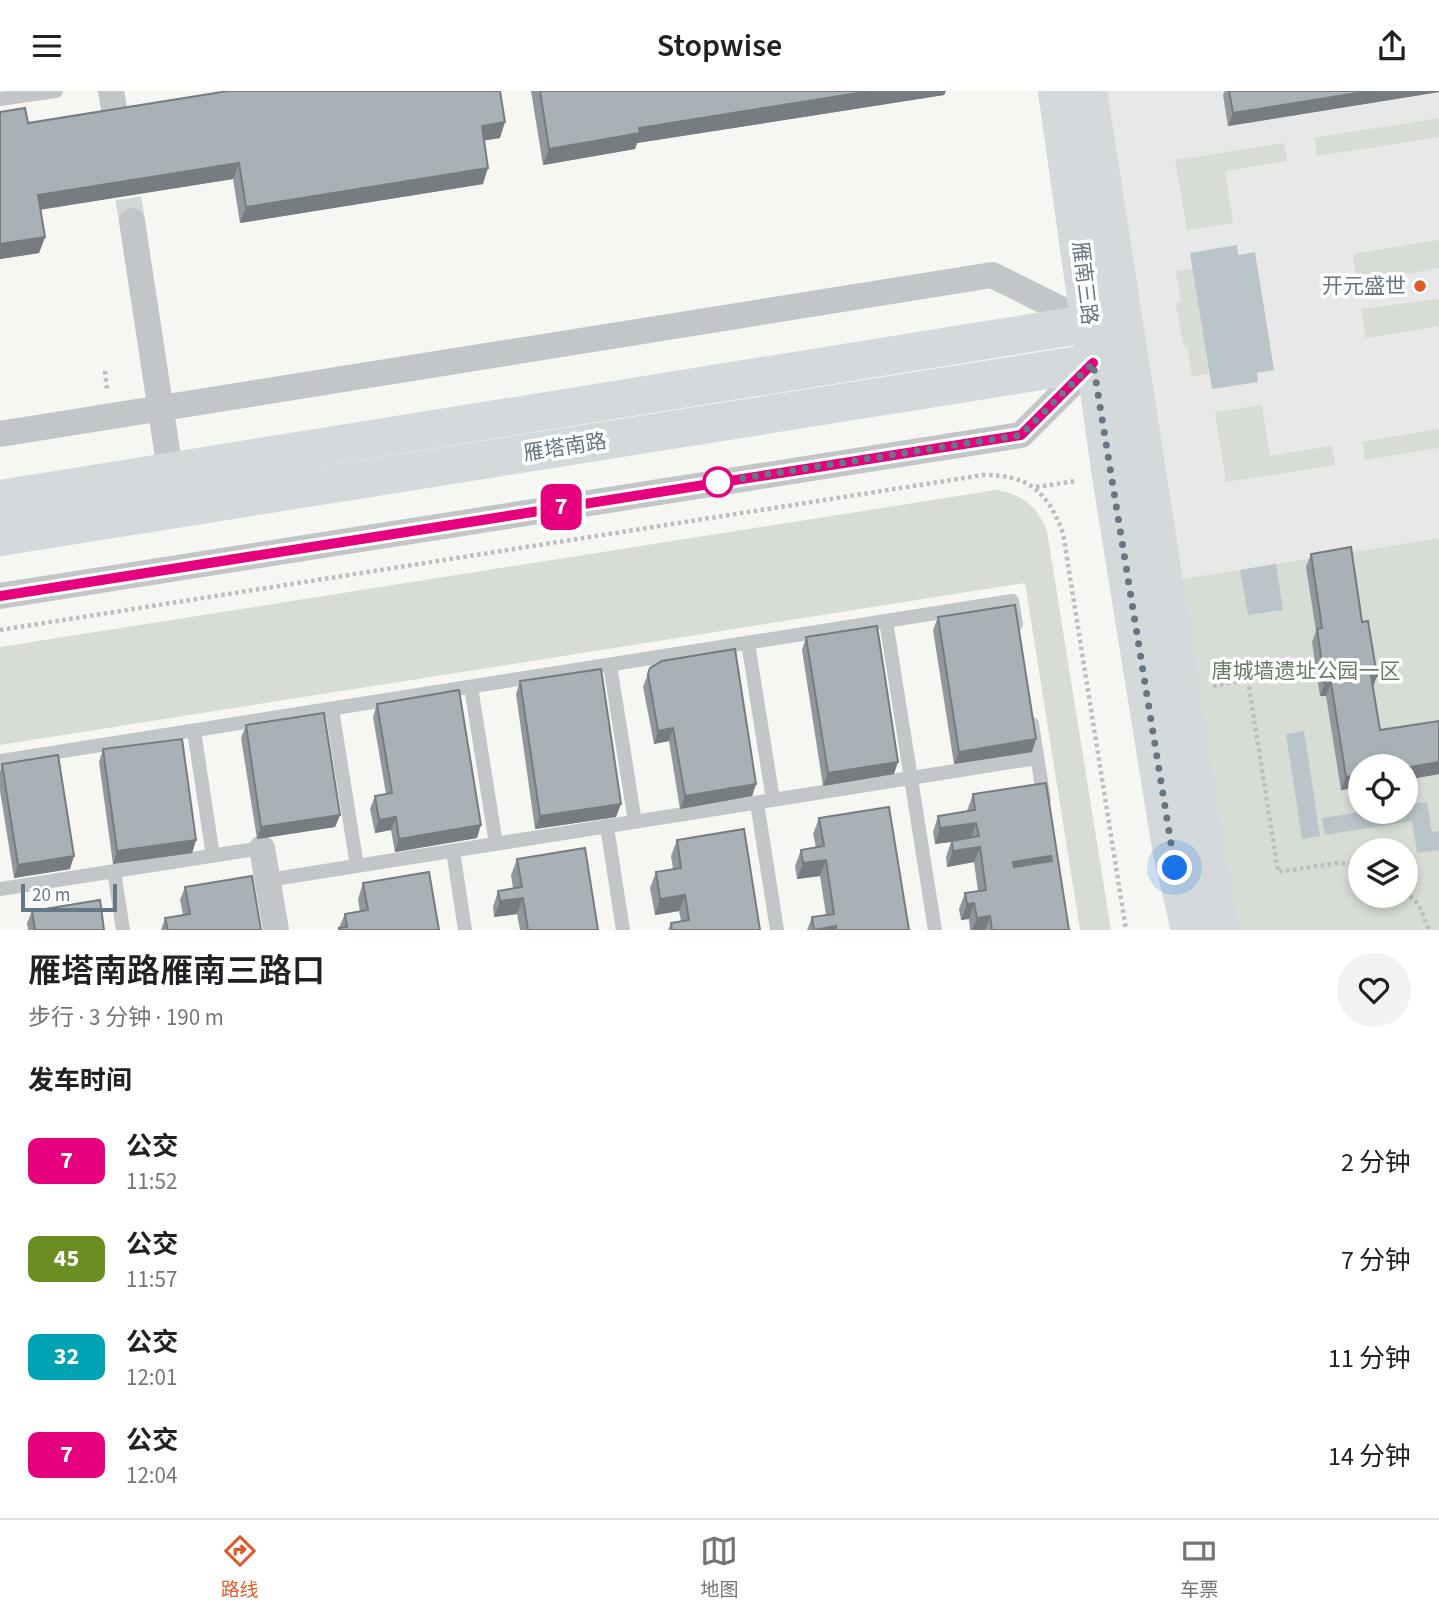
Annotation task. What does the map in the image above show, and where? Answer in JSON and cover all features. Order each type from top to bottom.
[{"type":"main road","name":"雁南三路","points":[[1057,91],[1107,321]]},
{"type":"main road","name":"雁南三路","points":[[1088,91],[1111,360],[1171,848],[1190,930]]},
{"type":"main road","name":"雁塔南路","points":[[0,499],[1107,321]]},
{"type":"main road","name":"雁南三路","points":[[1111,360],[1220,930]]},
{"type":"main road","name":"雁塔南路","points":[[0,537],[1111,360]]},
{"type":"street","points":[[111,91],[116,120]]},
{"type":"street","points":[[132,221],[170,470]]},
{"type":"street","points":[[0,434],[992,275],[1107,321]]},
{"type":"street","points":[[0,596],[1021,435],[1111,360]]},
{"type":"street","points":[[262,848],[276,930]]},
{"type":"lane","points":[[0,99],[56,91]]},
{"type":"lane","points":[[0,761],[1013,601],[1019,640]]},
{"type":"lane","points":[[886,621],[935,930]]},
{"type":"lane","points":[[748,643],[773,800]]},
{"type":"lane","points":[[610,665],[635,822]]},
{"type":"lane","points":[[471,687],[496,844]]},
{"type":"lane","points":[[1029,706],[1046,811]]},
{"type":"lane","points":[[332,709],[357,866]]},
{"type":"lane","points":[[194,731],[213,856]]},
{"type":"lane","points":[[268,880],[1037,758]]},
{"type":"lane","points":[[757,803],[777,930]]},
{"type":"lane","points":[[607,827],[623,930]]},
{"type":"lane","points":[[0,890],[262,848]]},
{"type":"lane","points":[[453,851],[465,930]]},
{"type":"lane","points":[[114,871],[123,930]]},
{"type":"path","points":[[0,630],[983,475],[1011,476],[1035,488],[1053,507],[1063,533],[1126,930]]},
{"type":"path","points":[[1207,687],[1248,680],[1279,872],[1337,863],[1348,864]]},
{"type":"path","points":[[1418,904],[1429,930]]},
{"type":"shaded area","points":[[1106,91],[1439,91],[1439,538],[1181,579]]},
{"type":"shaded area","points":[[1237,245],[1238,255],[1255,252],[1274,370],[1257,373],[1258,382],[1212,389],[1190,253]]},
{"type":"shaded area","points":[[1276,564],[1283,610],[1248,615],[1240,570]]},
{"type":"shaded area","points":[[1304,731],[1320,836],[1302,839],[1286,734]]},
{"type":"shaded area","points":[[1427,802],[1432,832],[1439,831],[1439,850],[1418,853],[1418,838],[1415,838],[1412,824],[1418,824],[1418,803]]},
{"type":"shaded area","points":[[1348,814],[1348,824],[1393,824],[1325,835],[1322,818]]},
{"type":"green space","points":[[1439,118],[1439,137],[1317,156],[1314,138]]},
{"type":"green space","points":[[1284,143],[1287,161],[1225,171],[1233,223],[1187,230],[1175,160]]},
{"type":"green space","points":[[1439,240],[1439,268],[1357,283],[1353,254]]},
{"type":"green space","points":[[1193,268],[1209,374],[1192,376],[1187,345],[1183,345],[1176,303],[1181,302],[1176,271]]},
{"type":"green space","points":[[1439,299],[1439,326],[1366,338],[1361,309]]},
{"type":"green space","points":[[1262,405],[1270,456],[1332,446],[1335,465],[1226,482],[1215,412]]},
{"type":"green space","points":[[1439,429],[1439,448],[1365,460],[1362,442]]},
{"type":"green space","points":[[996,490],[1014,495],[1028,503],[1047,531],[1111,930],[1080,930],[1025,583],[0,745],[0,647]]},
{"type":"green space","name":"唐城墙遗址公园一区","points":[[1439,538],[1439,930],[1234,930],[1181,579]]},
{"type":"building","points":[[228,91],[500,91],[505,122],[482,126],[488,168],[246,207],[239,163],[38,195],[45,237],[0,244],[0,112],[25,108],[28,123]]},
{"type":"building","points":[[540,91],[871,91],[639,128],[640,133],[549,149]]},
{"type":"building","points":[[1229,91],[1370,91],[1233,113]]},
{"type":"building","points":[[1351,547],[1362,622],[1368,621],[1377,676],[1371,676],[1380,730],[1439,721],[1439,762],[1418,766],[1418,754],[1348,754],[1346,777],[1331,683],[1325,684],[1317,629],[1322,628],[1311,554]]},
{"type":"building","points":[[1015,605],[1036,739],[959,752],[938,617]]},
{"type":"building","points":[[877,626],[898,762],[828,773],[806,637]]},
{"type":"building","points":[[735,649],[756,784],[685,796],[673,728],[658,731],[648,674],[650,668],[662,661]]},
{"type":"building","points":[[601,669],[621,804],[540,816],[520,681]]},
{"type":"building","points":[[459,690],[481,825],[399,839],[396,817],[379,820],[375,796],[392,793],[377,704]]},
{"type":"building","points":[[324,713],[340,815],[261,827],[246,725]]},
{"type":"building","points":[[182,739],[196,840],[117,851],[103,749]]},
{"type":"building","points":[[58,755],[74,856],[18,865],[2,764]]},
{"type":"building","points":[[1046,783],[1069,930],[992,930],[990,916],[977,918],[974,903],[967,904],[965,893],[986,890],[980,847],[953,851],[952,841],[979,836],[976,823],[940,828],[938,816],[975,810],[973,794]],"holes":[[[1051,856],[1052,861],[1014,867],[1013,862]]]},
{"type":"building","points":[[889,807],[909,930],[836,930],[836,926],[814,930],[812,917],[834,914],[826,860],[803,863],[801,850],[824,846],[819,818]]},
{"type":"building","points":[[744,829],[760,930],[672,930],[671,923],[689,920],[685,895],[660,899],[656,872],[681,868],[677,840]]},
{"type":"building","points":[[585,848],[598,930],[528,930],[523,898],[500,901],[498,891],[522,887],[517,859]]},
{"type":"building","points":[[429,872],[439,930],[339,930],[347,927],[345,914],[368,910],[363,883]]},
{"type":"building","points":[[252,876],[261,930],[168,930],[165,918],[190,914],[185,887]]},
{"type":"building","points":[[100,900],[104,930],[35,930],[32,911]]},
{"type":"tunnel","points":[[122,160],[132,221]]},
{"type":"bus line","name":"7","points":[[0,596],[1021,435],[1093,363]]},
{"type":"place","name":"开元盛世","points":[[1420,286]]},
{"type":"route","points":[[718,482],[1021,435],[1093,363],[1175,868]]}]
